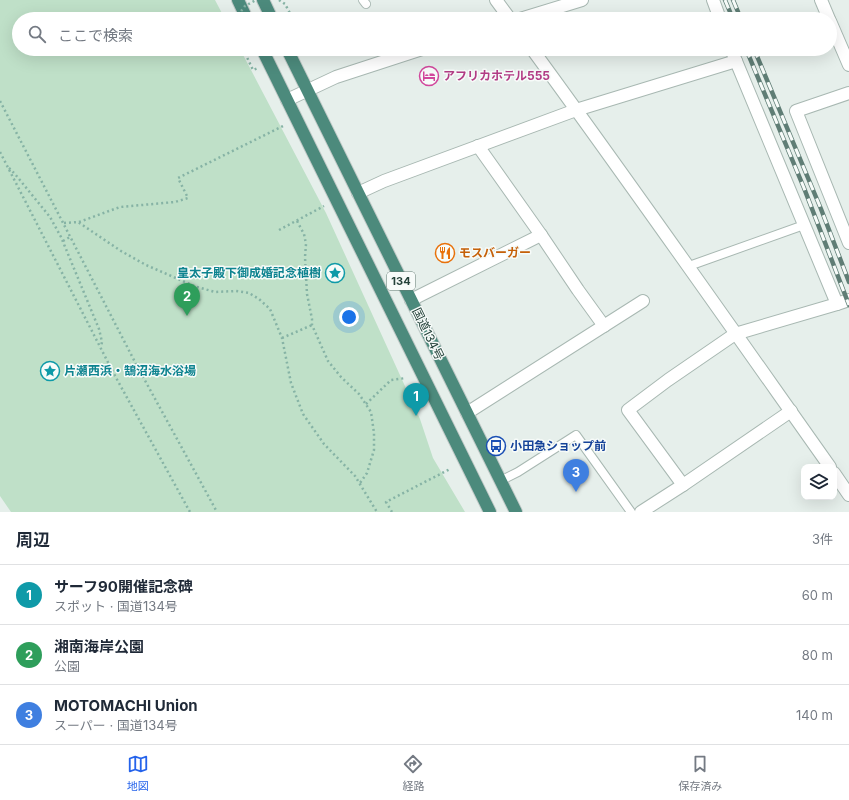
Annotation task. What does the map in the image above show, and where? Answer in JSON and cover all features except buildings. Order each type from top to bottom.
[{"type":"highway","points":[[238,0],[244,12]]},
{"type":"highway","points":[[263,0],[269,12]]},
{"type":"highway","name":"国道134号","points":[[265,56],[490,512]]},
{"type":"highway","name":"国道134号","points":[[291,56],[516,512]]},
{"type":"street","points":[[496,0],[505,12]]},
{"type":"street","points":[[543,12],[582,0]]},
{"type":"street","points":[[713,0],[717,12]]},
{"type":"street","points":[[821,0],[826,12]]},
{"type":"street","points":[[837,36],[849,64]]},
{"type":"street","points":[[287,100],[336,77],[400,56]]},
{"type":"street","points":[[537,56],[689,266],[735,334],[828,464]]},
{"type":"street","points":[[734,56],[837,304]]},
{"type":"street","points":[[358,193],[384,181],[576,110],[736,61]]},
{"type":"street","points":[[849,93],[796,111],[849,244]]},
{"type":"street","points":[[478,146],[604,326]]},
{"type":"street","points":[[411,300],[541,235]]},
{"type":"street","points":[[683,485],[628,410],[668,380],[735,334],[849,300]]},
{"type":"street","points":[[467,413],[643,301]]},
{"type":"street","points":[[641,512],[791,411]]},
{"type":"street","points":[[837,477],[849,495]]},
{"type":"lane","points":[[689,266],[804,226]]},
{"type":"lane","points":[[500,481],[518,472],[576,435],[631,512]]},
{"type":"path","points":[[241,12],[245,6],[256,0]]},
{"type":"path","points":[[279,0],[285,4],[289,12]]},
{"type":"path","points":[[0,101],[136,364],[217,512]]},
{"type":"path","points":[[64,223],[78,222],[120,206],[176,202],[188,198],[178,178],[283,126]]},
{"type":"path","points":[[0,152],[101,348],[190,512]]},
{"type":"path","points":[[7,166],[50,217],[63,241],[99,328],[102,342],[101,348]]},
{"type":"path","points":[[279,230],[324,206]]},
{"type":"path","points":[[297,221],[304,234],[306,244],[305,257],[307,294],[312,325],[328,360],[342,378],[359,394],[371,412],[374,433],[374,450],[367,473],[360,483]]},
{"type":"path","points":[[78,222],[121,251],[146,265],[194,286],[215,292],[236,291],[249,294],[259,299],[272,312],[282,338],[291,383],[303,414],[324,444],[355,476],[377,512]]},
{"type":"path","points":[[63,241],[70,236]]},
{"type":"path","points":[[282,338],[312,325]]},
{"type":"path","points":[[366,404],[391,380],[406,378]]},
{"type":"path","points":[[392,512],[386,502],[450,469]]},
{"type":"green space","points":[[0,0],[215,0],[221,12],[12,12],[12,56],[244,56],[326,213],[420,419],[433,458],[465,512],[11,512],[0,496]]},
{"type":"railway","points":[[725,0],[730,12]]},
{"type":"railway","points":[[733,0],[738,12]]},
{"type":"railway","points":[[749,56],[804,188],[849,305]]},
{"type":"railway","points":[[757,56],[821,209],[849,282]]},
{"type":"place","name":"アフリカホテル555","points":[[429,76]]},
{"type":"place","name":"モスバーガー","points":[[445,253]]},
{"type":"place","name":"皇太子殿下御成婚記念植樹","points":[[335,273]]},
{"type":"place","name":"湘南海岸公園","points":[[187,316]]},
{"type":"place","name":"片瀬西浜・鵠沼海水浴場","points":[[50,371]]},
{"type":"place","name":"サーフ90開催記念碑","points":[[416,416]]},
{"type":"place","name":"小田急ショップ前","points":[[496,446]]},
{"type":"place","name":"MOTOMACHI Union","points":[[576,492]]}]
